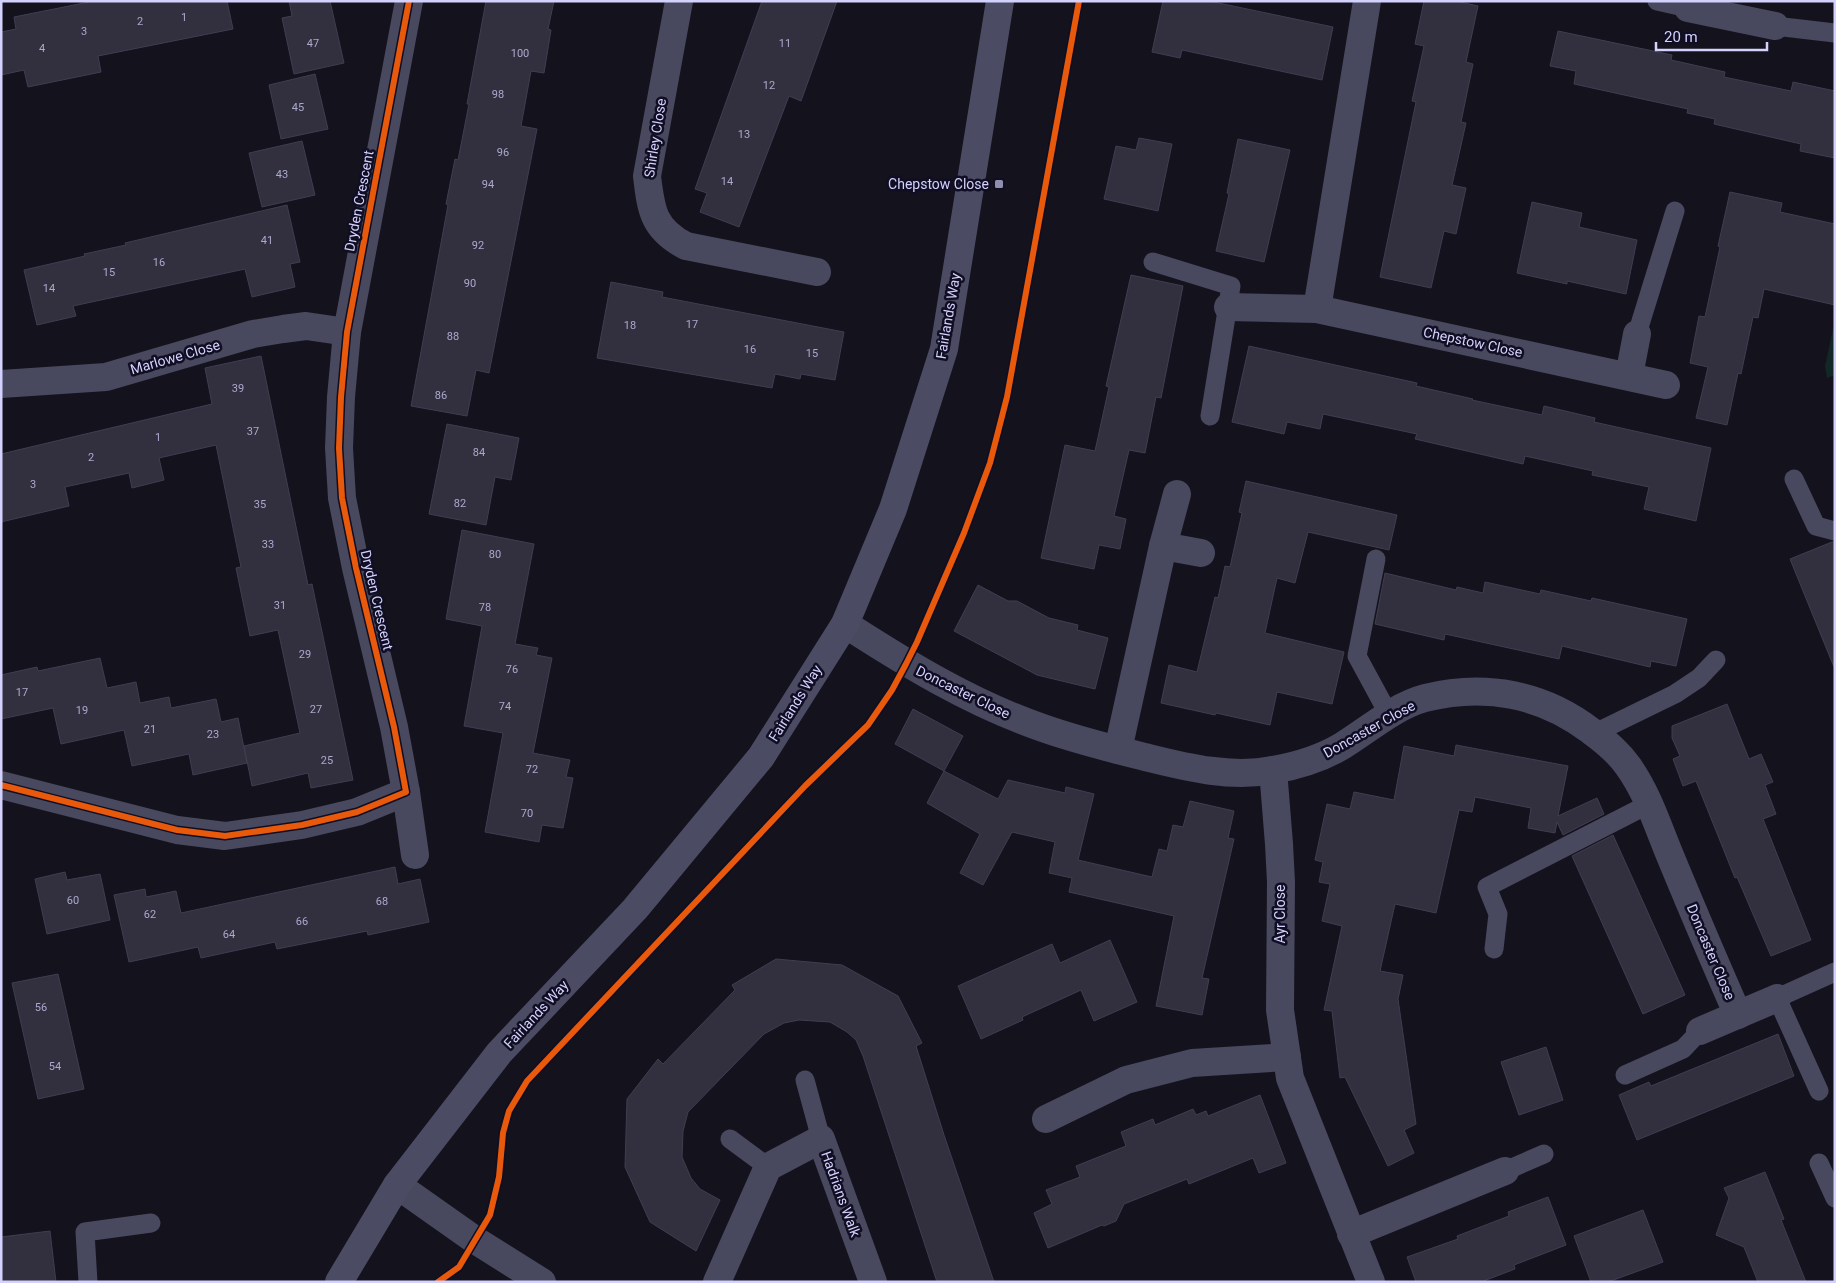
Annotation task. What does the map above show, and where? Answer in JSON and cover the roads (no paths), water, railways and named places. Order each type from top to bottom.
[{"type":"main road","name":"Fairlands Way","points":[[339,1282],[397,1185],[500,1054],[635,908],[761,757],[845,624],[893,509],[944,350],[1000,1]]},
{"type":"street","name":"Dryden Crescent","points":[[408,1],[347,332],[340,398],[339,440],[342,498],[356,568],[394,727],[406,792],[414,855]]},
{"type":"street","name":"Shirley Close","points":[[678,1],[647,176],[650,199],[657,223],[672,239],[686,246],[818,272]]},
{"type":"street","points":[[1317,309],[1367,1]]},
{"type":"street","points":[[1688,8],[1734,9],[1775,26]]},
{"type":"street","name":"Chepstow Close","points":[[1228,307],[1317,309],[1666,385]]},
{"type":"street","name":"Marlowe Close","points":[[1,384],[106,377],[253,334],[284,329],[306,326],[347,332]]},
{"type":"street","points":[[1629,376],[1638,334]]},
{"type":"street","points":[[1118,750],[1177,494]]},
{"type":"street","points":[[1164,546],[1201,553]]},
{"type":"street","name":"Doncaster Close","points":[[845,624],[906,664],[997,710],[1038,727],[1080,741],[1166,762],[1220,772],[1249,773],[1272,770],[1315,759],[1340,747],[1389,715],[1421,700],[1447,693],[1470,691],[1495,692],[1521,696],[1549,705],[1572,716],[1612,747],[1628,766],[1649,804],[1738,1015]]},
{"type":"street","name":"Ayr Close","points":[[1272,770],[1280,873],[1280,1010],[1290,1078],[1371,1282]]},
{"type":"street","points":[[1,786],[176,830],[225,836],[302,825],[358,812],[406,792]]},
{"type":"street","name":"Doncaster Close","points":[[1700,1030],[1777,998]]},
{"type":"street","points":[[1046,1119],[1126,1080],[1192,1063],[1287,1057]]},
{"type":"street","name":"Hadrians Walk","points":[[768,1167],[820,1139],[873,1282]]},
{"type":"street","points":[[717,1282],[768,1167]]},
{"type":"street","points":[[1351,1234],[1504,1171]]},
{"type":"street","points":[[397,1185],[475,1240],[542,1282]]},
{"type":"lane","points":[[1658,1],[1688,8]]},
{"type":"lane","points":[[1775,26],[1835,33]]},
{"type":"lane","points":[[1638,334],[1675,211]]},
{"type":"lane","points":[[1153,262],[1231,286],[1210,416]]},
{"type":"lane","points":[[1794,479],[1816,526],[1835,531]]},
{"type":"lane","points":[[1376,559],[1358,656],[1389,715]]},
{"type":"lane","points":[[1595,734],[1675,694],[1699,678],[1716,660]]},
{"type":"lane","points":[[1494,948],[1498,914],[1488,887],[1649,804]]},
{"type":"lane","points":[[1819,1091],[1777,998],[1835,972]]},
{"type":"lane","points":[[1624,1076],[1684,1049],[1700,1030]]},
{"type":"lane","points":[[805,1080],[820,1139]]},
{"type":"lane","points":[[730,1140],[768,1167]]},
{"type":"lane","points":[[1504,1171],[1544,1154]]},
{"type":"lane","points":[[1819,1163],[1835,1198]]},
{"type":"lane","points":[[88,1282],[85,1232],[151,1223]]},
{"type":"place","name":"Chepstow Close","points":[[999,184]]}]
